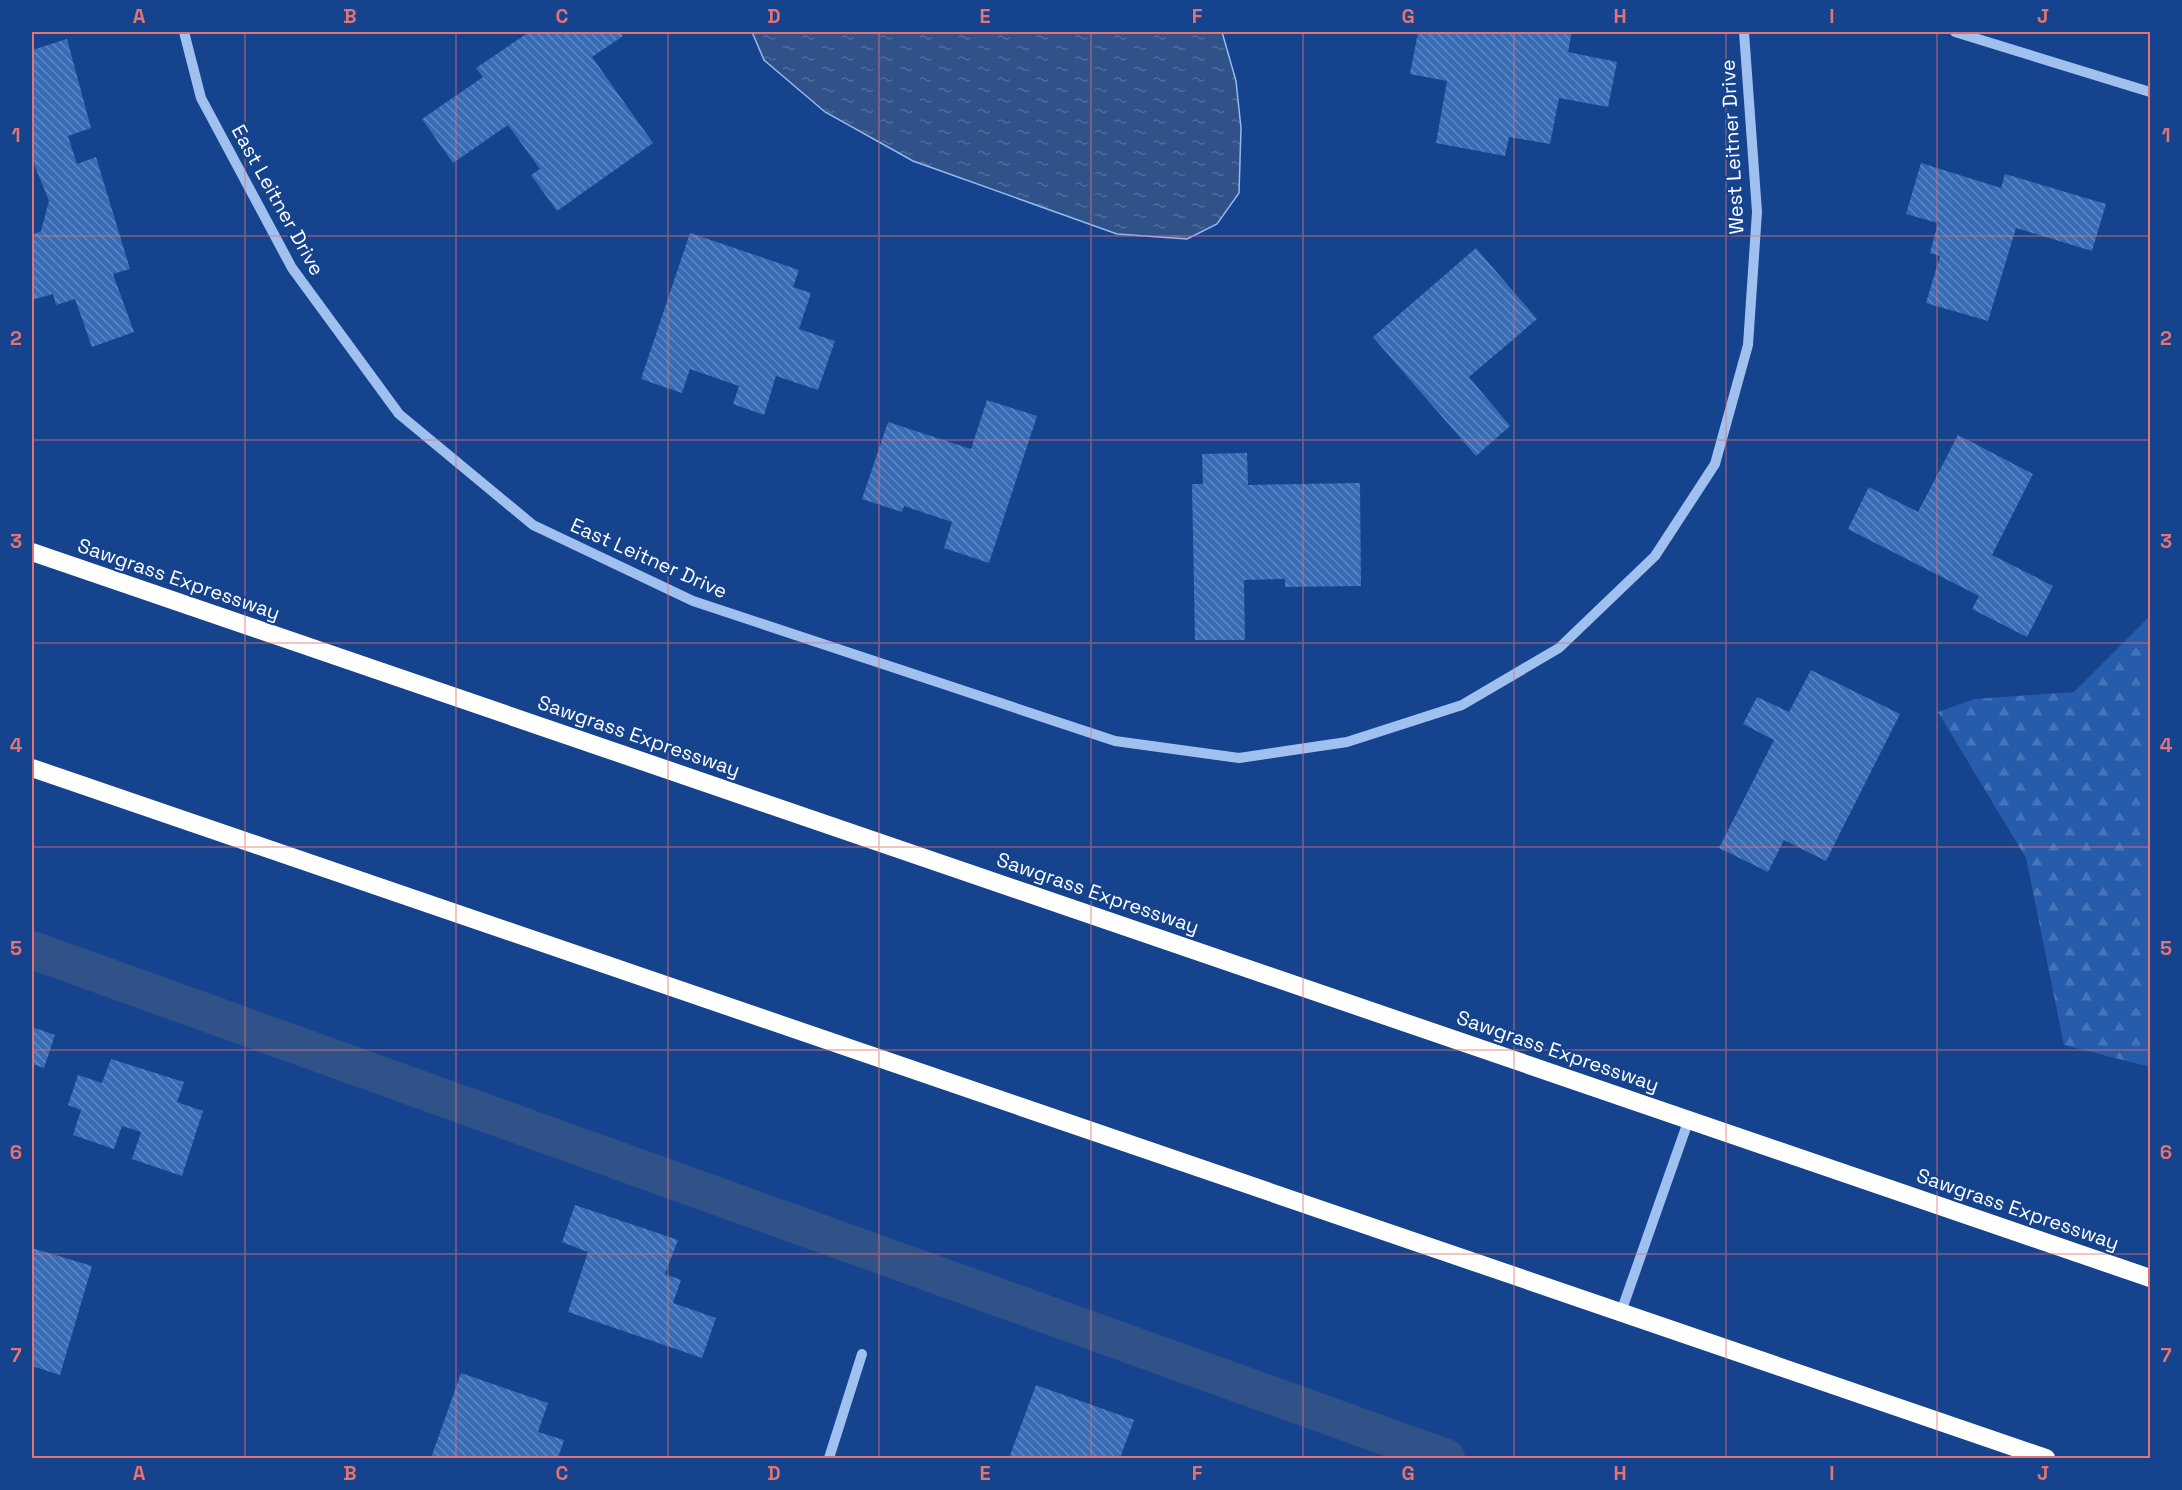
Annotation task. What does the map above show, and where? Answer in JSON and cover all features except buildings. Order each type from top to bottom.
[{"type":"highway","name":"Sawgrass Expressway","points":[[32,552],[2151,1278]]},
{"type":"highway","points":[[32,768],[2046,1458]]},
{"type":"street","name":"East Leitner Drive","points":[[184,32],[201,98],[292,268],[399,414],[533,525],[693,601],[1115,741],[1239,758],[1347,742]]},
{"type":"street","name":"West Leitner Drive","points":[[1347,742],[1462,705],[1559,648],[1655,556],[1714,464],[1748,345],[1754,259],[1757,212],[1744,32]]},
{"type":"street","points":[[1955,32],[2151,92]]},
{"type":"street","points":[[1621,1312],[1689,1119]]},
{"type":"street","points":[[829,1458],[862,1354]]},
{"type":"green space","points":[[2150,616],[2150,1067],[2064,1045],[2026,858],[1938,712],[1974,699],[2074,692]]},
{"type":"water","points":[[752,32],[1222,32],[1236,81],[1241,128],[1239,193],[1217,224],[1187,239],[1117,234],[913,161],[825,112],[764,60]]},
{"type":"waterway","points":[[32,950],[1446,1458]]}]
